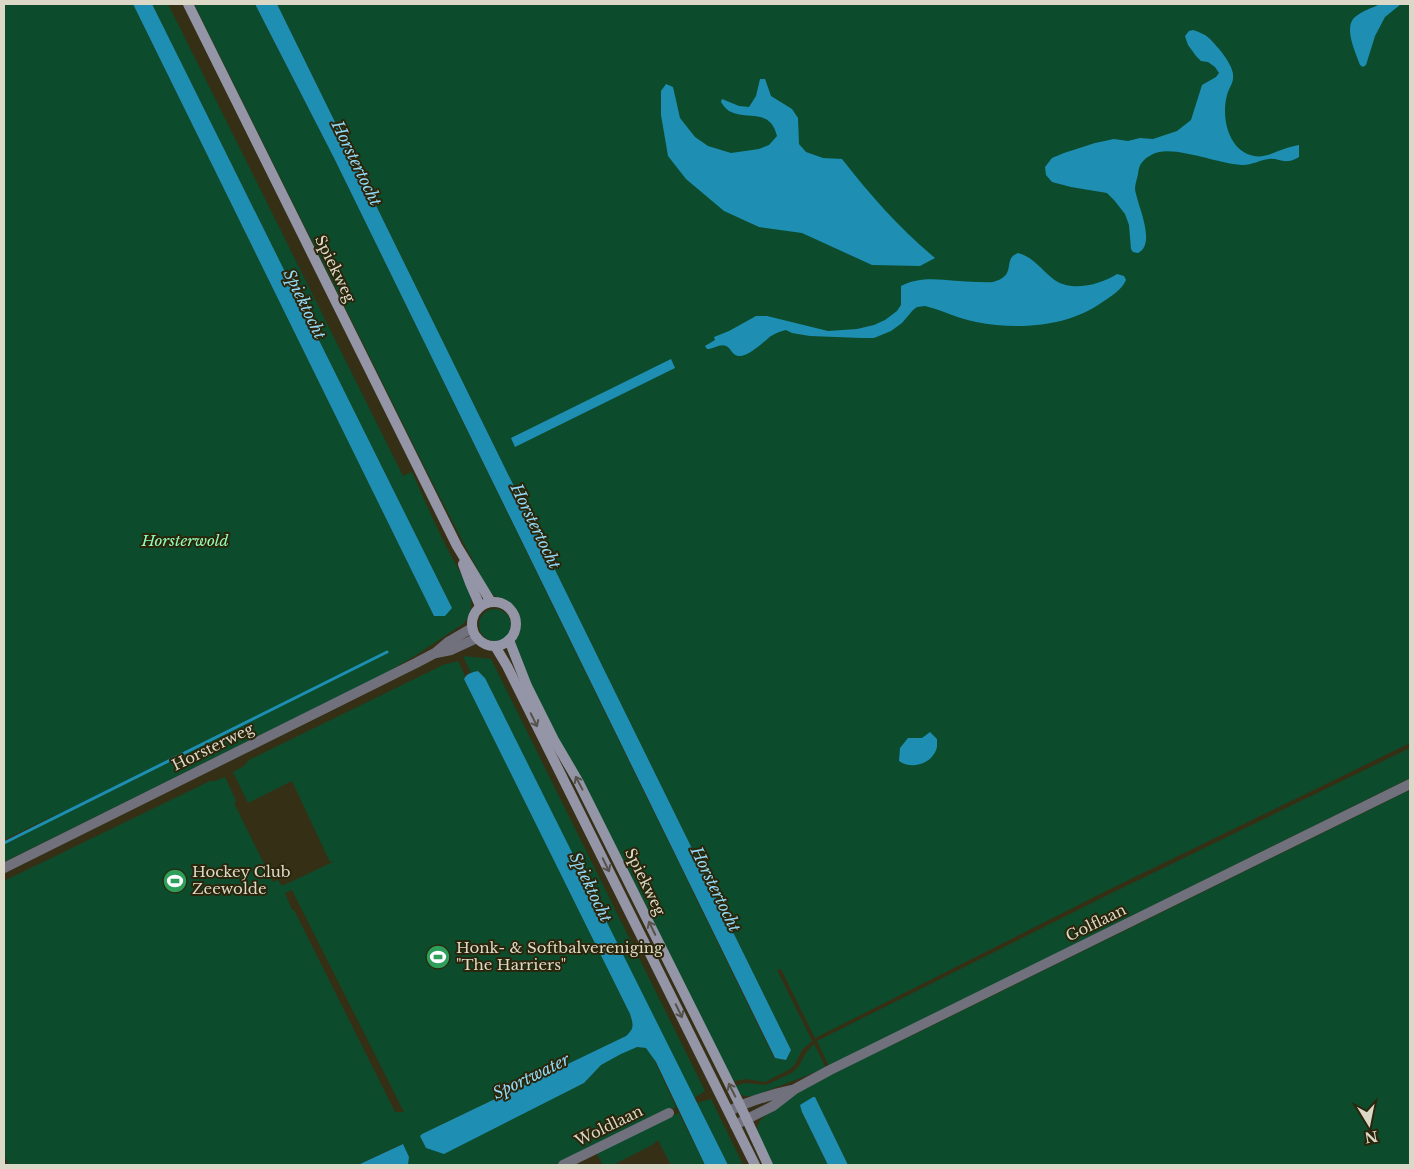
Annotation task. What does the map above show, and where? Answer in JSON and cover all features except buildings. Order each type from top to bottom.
[{"type":"main road","name":"Spiekweg","points":[[188,4],[457,546],[491,602]]},
{"type":"main road","name":"Spiekweg","points":[[457,546],[480,606]]},
{"type":"main road","points":[[491,602],[500,602],[508,606],[514,614],[516,623],[515,632],[509,640],[495,646],[483,642],[472,628],[475,612],[480,606],[491,602]]},
{"type":"main road","name":"Spiekweg","points":[[509,640],[527,686],[554,740],[578,781],[768,1165]]},
{"type":"main road","name":"Spiekweg","points":[[495,646],[508,666],[755,1165]]},
{"type":"street","name":"Horsterweg","points":[[4,868],[435,653],[448,642],[472,628]]},
{"type":"street","name":"Horsterweg","points":[[435,653],[451,650],[478,638]]},
{"type":"street","name":"Golflaan","points":[[735,1125],[773,1106],[795,1089],[846,1062],[1410,784]]},
{"type":"street","name":"Golflaan","points":[[728,1111],[748,1101],[795,1089]]},
{"type":"street","name":"Woldlaan","points":[[562,1165],[669,1113]]},
{"type":"green space","name":"Horsterwold","points":[[4,4],[133,4],[434,616],[443,616],[452,608],[152,4],[168,4],[403,476],[412,472],[443,541],[468,588],[471,602],[468,616],[463,624],[384,674],[4,862],[4,842],[60,812],[4,840]]},
{"type":"green space","points":[[194,4],[255,4],[334,158],[774,1058],[786,1060],[791,1050],[277,4],[1410,4],[1410,743],[1110,889],[815,1038],[781,969],[777,970],[812,1041],[802,1050],[795,1064],[790,1069],[765,1082],[746,1079],[730,1082],[551,728],[519,658],[515,642],[521,625],[519,613],[512,604],[493,595],[487,588],[428,474]]},
{"type":"green space","points":[[495,609],[501,610],[506,614],[510,619],[510,631],[506,636],[501,640],[495,641],[489,640],[484,636],[480,631],[479,625],[480,619],[484,614],[489,610]]},
{"type":"green space","points":[[463,656],[491,659],[705,1091],[694,1098],[485,678],[479,671],[471,673]]},
{"type":"green space","points":[[458,661],[465,676],[464,679],[630,1014],[632,1026],[631,1031],[626,1036],[422,1134],[420,1136],[426,1148],[444,1153],[584,1083],[601,1065],[629,1049],[637,1047],[646,1048],[652,1055],[676,1107],[558,1165],[408,1165],[409,1157],[402,1144],[358,1165],[9,1165],[4,1155],[4,881],[210,781],[225,777],[236,801],[234,803],[273,882],[278,880],[282,886],[335,861],[330,862],[292,781],[248,803],[233,772],[244,766],[249,760],[443,665]],"holes":[[[292,890],[404,1112],[395,1112],[285,893]]]},
{"type":"green space","points":[[1410,748],[1410,778],[829,1066],[817,1041],[1112,893]]},
{"type":"green space","points":[[1410,790],[1410,1165],[848,1165],[815,1097],[802,1113],[828,1165],[770,1165],[758,1134],[759,1122],[763,1117],[808,1087]]},
{"type":"green space","points":[[814,1044],[826,1068],[756,1095],[743,1095],[734,1086],[746,1083],[766,1085],[792,1073]]},
{"type":"green space","points":[[711,1099],[743,1165],[728,1165],[697,1103]]},
{"type":"green space","points":[[679,1113],[705,1165],[671,1165],[658,1140],[615,1164],[603,1165],[596,1152]]},
{"type":"water","points":[[133,4],[152,4],[452,608],[445,616],[434,616]]},
{"type":"water","points":[[255,4],[277,4],[791,1050],[786,1060],[775,1058],[334,158]]},
{"type":"water","points":[[1380,4],[1401,4],[1385,17],[1375,36],[1366,65],[1363,67],[1360,65],[1350,33],[1350,27],[1355,17]]},
{"type":"water","points":[[1193,30],[1204,34],[1210,39],[1224,55],[1232,70],[1233,80],[1227,95],[1225,113],[1228,132],[1232,140],[1245,153],[1254,156],[1266,155],[1299,145],[1299,157],[1289,161],[1269,159],[1243,165],[1184,153],[1162,152],[1153,154],[1144,160],[1141,165],[1135,185],[1146,233],[1146,241],[1138,253],[1133,252],[1131,249],[1129,225],[1125,214],[1107,193],[1052,182],[1046,175],[1045,167],[1052,158],[1095,143],[1114,139],[1128,141],[1140,138],[1153,139],[1177,131],[1191,120],[1202,85],[1216,77],[1219,73],[1208,62],[1201,61],[1188,45],[1185,36],[1189,31]]},
{"type":"water","points":[[760,79],[765,79],[771,96],[792,109],[798,118],[799,144],[806,152],[823,158],[842,159],[886,211],[935,258],[920,266],[872,265],[802,233],[759,227],[724,211],[686,179],[668,156],[661,115],[661,91],[666,84],[673,87],[680,118],[695,137],[708,146],[731,153],[759,149],[769,145],[777,136],[774,127],[769,121],[757,116],[736,114],[729,111],[721,102],[722,99],[739,106],[749,107],[756,96]]},
{"type":"water","points":[[1018,253],[1032,260],[1059,283],[1067,285],[1085,286],[1117,274],[1124,276],[1126,280],[1115,293],[1088,311],[1057,322],[1008,326],[963,319],[925,306],[917,307],[902,323],[891,331],[874,338],[810,336],[786,330],[771,336],[751,352],[742,356],[736,355],[724,345],[707,349],[705,346],[715,340],[714,337],[756,316],[767,316],[828,331],[857,329],[874,325],[897,311],[901,305],[901,286],[910,282],[930,279],[994,282],[1006,275],[1011,259]]},
{"type":"water","points":[[671,359],[675,368],[515,447],[511,438]]},
{"type":"water","points":[[478,671],[485,678],[728,1165],[705,1165],[656,1062],[646,1048],[637,1047],[601,1065],[584,1083],[444,1154],[426,1148],[420,1136],[422,1134],[626,1036],[631,1031],[632,1026],[630,1014],[464,679],[468,674]]},
{"type":"water","points":[[930,732],[937,739],[937,747],[931,758],[916,765],[904,764],[899,761],[900,748],[908,738],[922,738]]},
{"type":"water","points":[[815,1097],[848,1165],[828,1165],[800,1105]]},
{"type":"water","points":[[403,1144],[409,1157],[408,1165],[358,1165]]},
{"type":"waterway","points":[[4,843],[387,652]]},
{"type":"place","name":"Hockey Club Zeewolde","points":[[175,881]]},
{"type":"place","name":"Honk- & Softbalvereniging \"The Harriers\"","points":[[438,957]]},
{"type":"water label","name":"Horstertocht","points":[[357,163]]},
{"type":"water label","name":"Spiektocht","points":[[305,304]]},
{"type":"water label","name":"Horstertocht","points":[[536,526]]},
{"type":"water label","name":"Spiektocht","points":[[591,887]]},
{"type":"water label","name":"Horstertocht","points":[[716,889]]},
{"type":"water label","name":"Sportwater","points":[[531,1076]]}]
